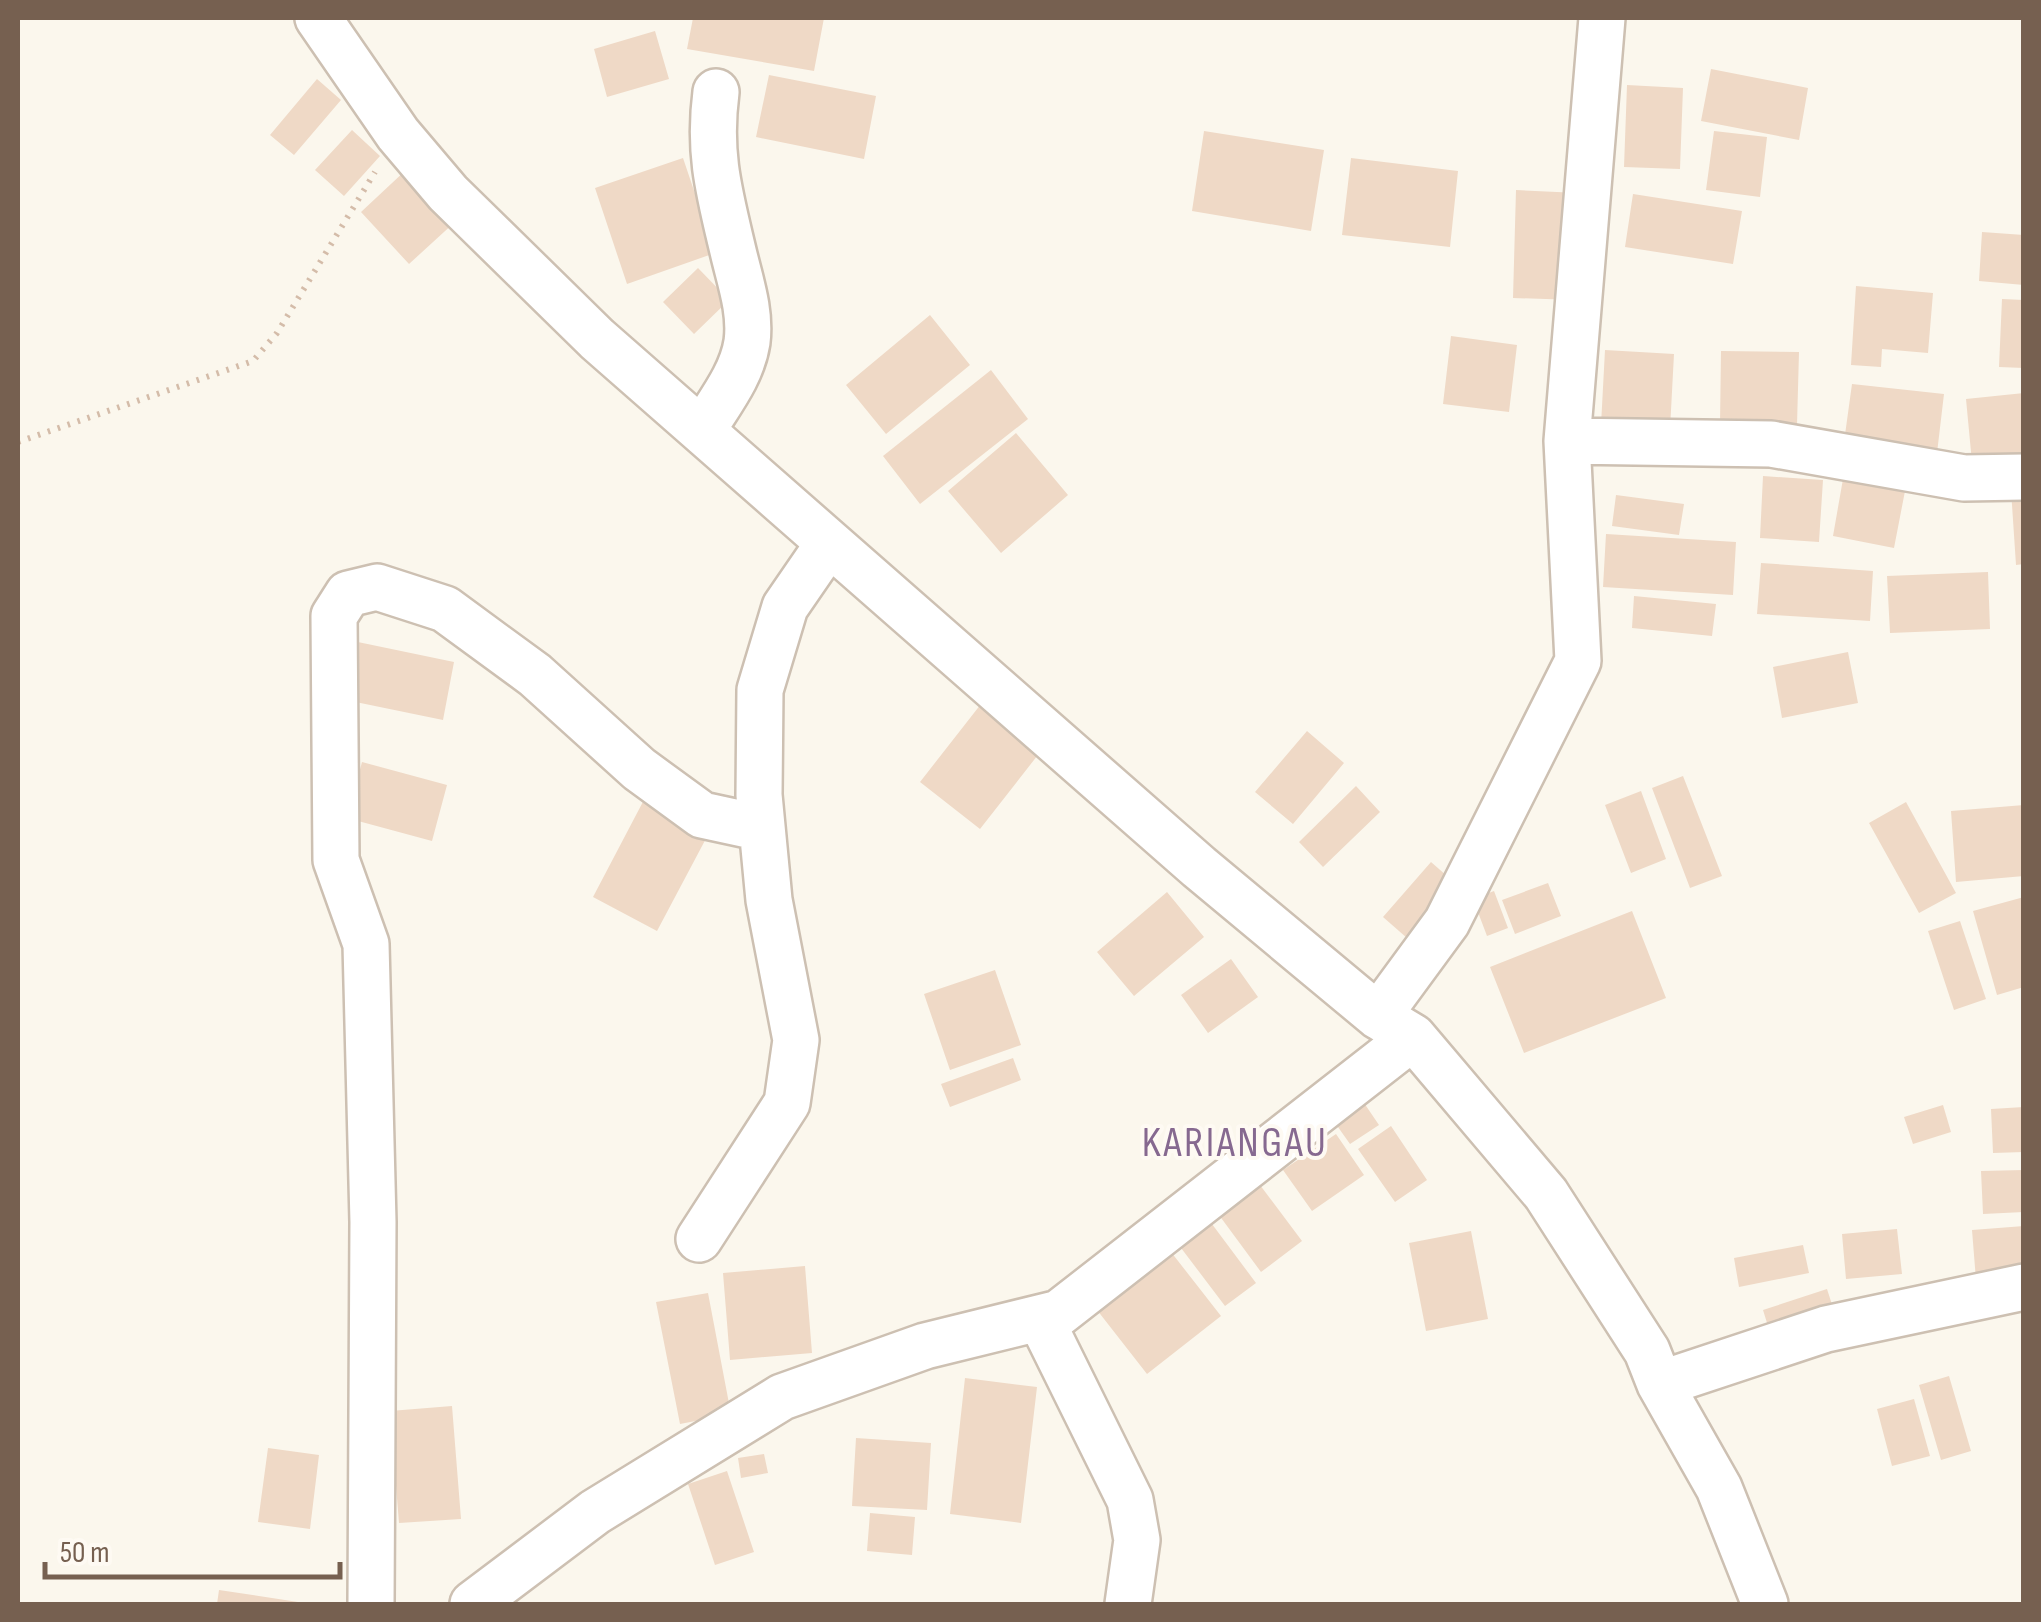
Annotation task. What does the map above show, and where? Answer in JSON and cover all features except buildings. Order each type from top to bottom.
[{"type":"street","points":[[318,18],[398,134],[448,193],[596,339],[1198,868],[1396,1027],[1546,1194],[1647,1351],[1660,1384],[1719,1488],[1765,1604]]},
{"type":"street","points":[[472,1604],[595,1512],[782,1397],[924,1346],[1059,1313],[1396,1027],[1578,661],[1567,441],[1602,18]]},
{"type":"street","points":[[702,431],[738,373],[746,342],[747,310],[715,176],[711,134],[716,92]]},
{"type":"street","points":[[1567,441],[1771,444],[1964,478],[2024,477]]},
{"type":"street","points":[[699,1239],[787,1103],[796,1040],[769,900],[762,828],[760,690],[785,607],[829,543]]},
{"type":"street","points":[[371,1604],[373,1222],[366,944],[336,860],[334,616],[348,594],[377,587],[444,609],[535,675],[640,769],[702,815],[762,828]]},
{"type":"street","points":[[1660,1384],[1826,1329],[2024,1287]]},
{"type":"street","points":[[1040,1318],[1130,1500],[1137,1540],[1128,1604]]},
{"type":"path","points":[[18,442],[253,361],[277,333],[398,134]]},
{"type":"district","name":"KARIANGAU","points":[[1235,1141]]}]
